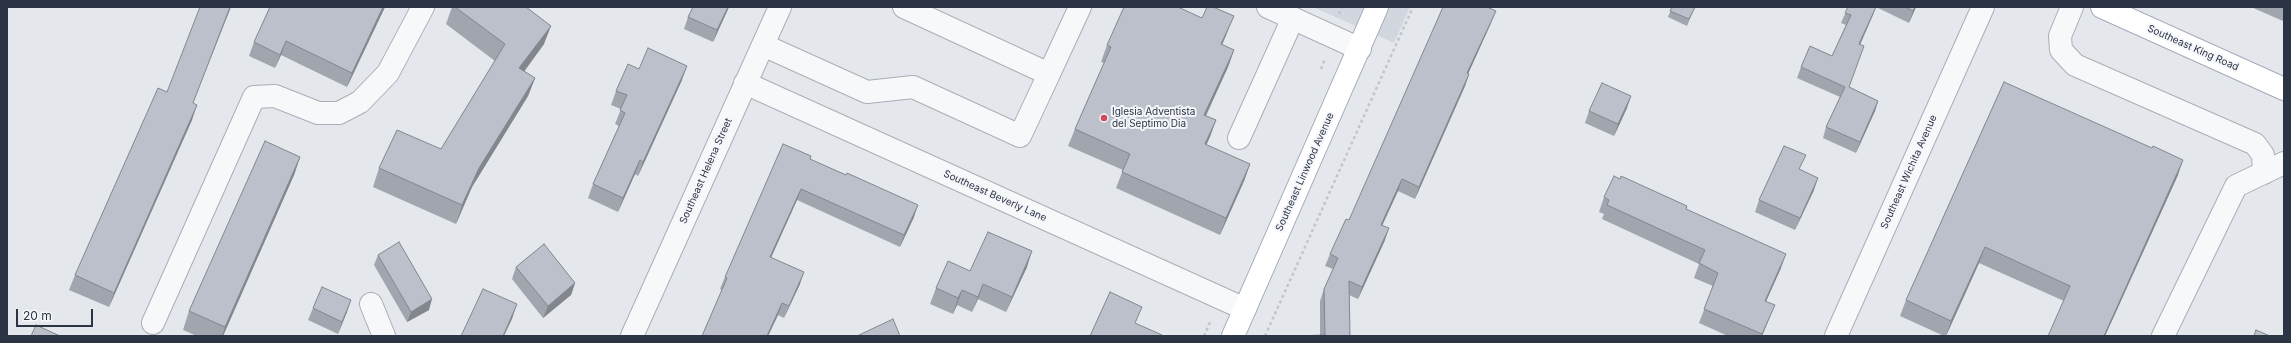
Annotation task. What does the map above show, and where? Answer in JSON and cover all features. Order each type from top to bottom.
[{"type":"main road","name":"Southeast Linwood Avenue","points":[[1232,336],[1360,49],[1377,7]]},
{"type":"main road","name":"Southeast King Road","points":[[2102,7],[2284,89]]},
{"type":"street","points":[[153,323],[254,97],[275,96],[318,113],[339,113],[360,102],[388,73],[423,7]]},
{"type":"street","name":"Southeast Helena Street","points":[[632,336],[780,7]]},
{"type":"street","points":[[904,7],[1048,74]]},
{"type":"street","points":[[763,45],[866,92],[913,87],[1020,136],[1080,7]]},
{"type":"street","points":[[1268,7],[1360,49]]},
{"type":"street","name":"Southeast Wichita Avenue","points":[[1836,336],[1983,7]]},
{"type":"street","points":[[2072,7],[2060,36],[2061,50],[2075,65],[2255,144],[2263,155],[2264,173]]},
{"type":"street","points":[[1239,138],[1293,18]]},
{"type":"street","name":"Southeast Beverly Lane","points":[[745,83],[1244,309]]},
{"type":"street","points":[[2163,336],[2236,186],[2284,163]]},
{"type":"street","points":[[371,304],[384,336]]},
{"type":"path","points":[[1265,336],[1412,7]]},
{"type":"shaded area","points":[[1313,7],[1410,7],[1394,43]]},
{"type":"building","points":[[200,7],[230,7],[193,103],[197,105],[114,293],[75,275],[158,88],[167,92]]},
{"type":"building","points":[[270,7],[383,7],[352,73],[286,41],[280,55],[254,42]]},
{"type":"building","points":[[455,7],[526,7],[551,26],[519,68],[535,78],[479,168],[462,205],[379,168],[397,130],[441,149],[505,44]]},
{"type":"building","points":[[693,7],[728,7],[717,30],[688,17]]},
{"type":"building","name":"Iglesia Adventista del Septimo Dia","points":[[1124,7],[1178,7],[1202,18],[1207,7],[1213,7],[1234,16],[1221,44],[1234,50],[1204,115],[1216,120],[1205,144],[1250,164],[1226,218],[1122,172],[1130,154],[1075,129],[1111,47],[1107,45]]},
{"type":"building","points":[[1443,7],[1487,7],[1496,11],[1467,73],[1469,74],[1419,187],[1402,179],[1381,225],[1389,228],[1362,287],[1349,281],[1350,336],[1296,336],[1325,335],[1324,289],[1338,258],[1330,254],[1346,219],[1349,220]]},
{"type":"building","points":[[1672,7],[1695,7],[1689,19],[1670,11]]},
{"type":"building","points":[[1848,7],[1876,7],[1859,44],[1864,46],[1849,87],[1878,101],[1860,142],[1826,127],[1845,87],[1801,67],[1810,46],[1832,56],[1851,15],[1845,13]]},
{"type":"building","points":[[1905,7],[1915,7],[1913,11]]},
{"type":"building","points":[[648,48],[687,66],[643,162],[640,160],[623,198],[593,184],[625,113],[620,110],[627,95],[616,91],[628,64],[639,69]]},
{"type":"building","points":[[2004,82],[2152,148],[2153,146],[2183,160],[2104,336],[2048,336],[2070,286],[1985,247],[1951,321],[1906,300]]},
{"type":"building","points":[[1602,83],[1631,96],[1618,124],[1589,111]]},
{"type":"building","points":[[265,141],[300,157],[225,327],[189,311]]},
{"type":"building","points":[[783,144],[811,156],[810,159],[846,175],[847,173],[918,205],[904,235],[801,189],[770,257],[804,272],[789,306],[782,303],[767,336],[702,336],[727,278],[725,277]]},
{"type":"building","points":[[1784,146],[1806,155],[1799,169],[1818,178],[1800,218],[1759,200]]},
{"type":"building","points":[[1614,176],[1620,179],[1621,176],[1687,206],[1686,209],[1786,254],[1765,301],[1775,305],[1762,334],[1704,309],[1718,273],[1699,263],[1705,250],[1607,205],[1609,200],[1604,197]]},
{"type":"building","points":[[988,232],[1032,251],[1012,297],[983,284],[978,297],[962,290],[958,298],[936,288],[948,261],[970,271]]},
{"type":"building","points":[[399,242],[432,299],[411,312],[378,255]]},
{"type":"building","points":[[544,244],[575,283],[548,306],[516,267]]},
{"type":"building","points":[[322,287],[351,300],[342,322],[313,308]]},
{"type":"building","points":[[483,289],[517,304],[503,336],[461,336]]},
{"type":"building","points":[[1110,292],[1142,307],[1135,323],[1162,335],[1090,336]]},
{"type":"building","points":[[893,319],[900,336],[857,336]]},
{"type":"building","points":[[36,325],[60,336],[31,336]]},
{"type":"building","points":[[2256,330],[2270,336],[2254,336]]},
{"type":"place","name":"Iglesia Adventista del Septimo Dia","points":[[1104,118]]}]
